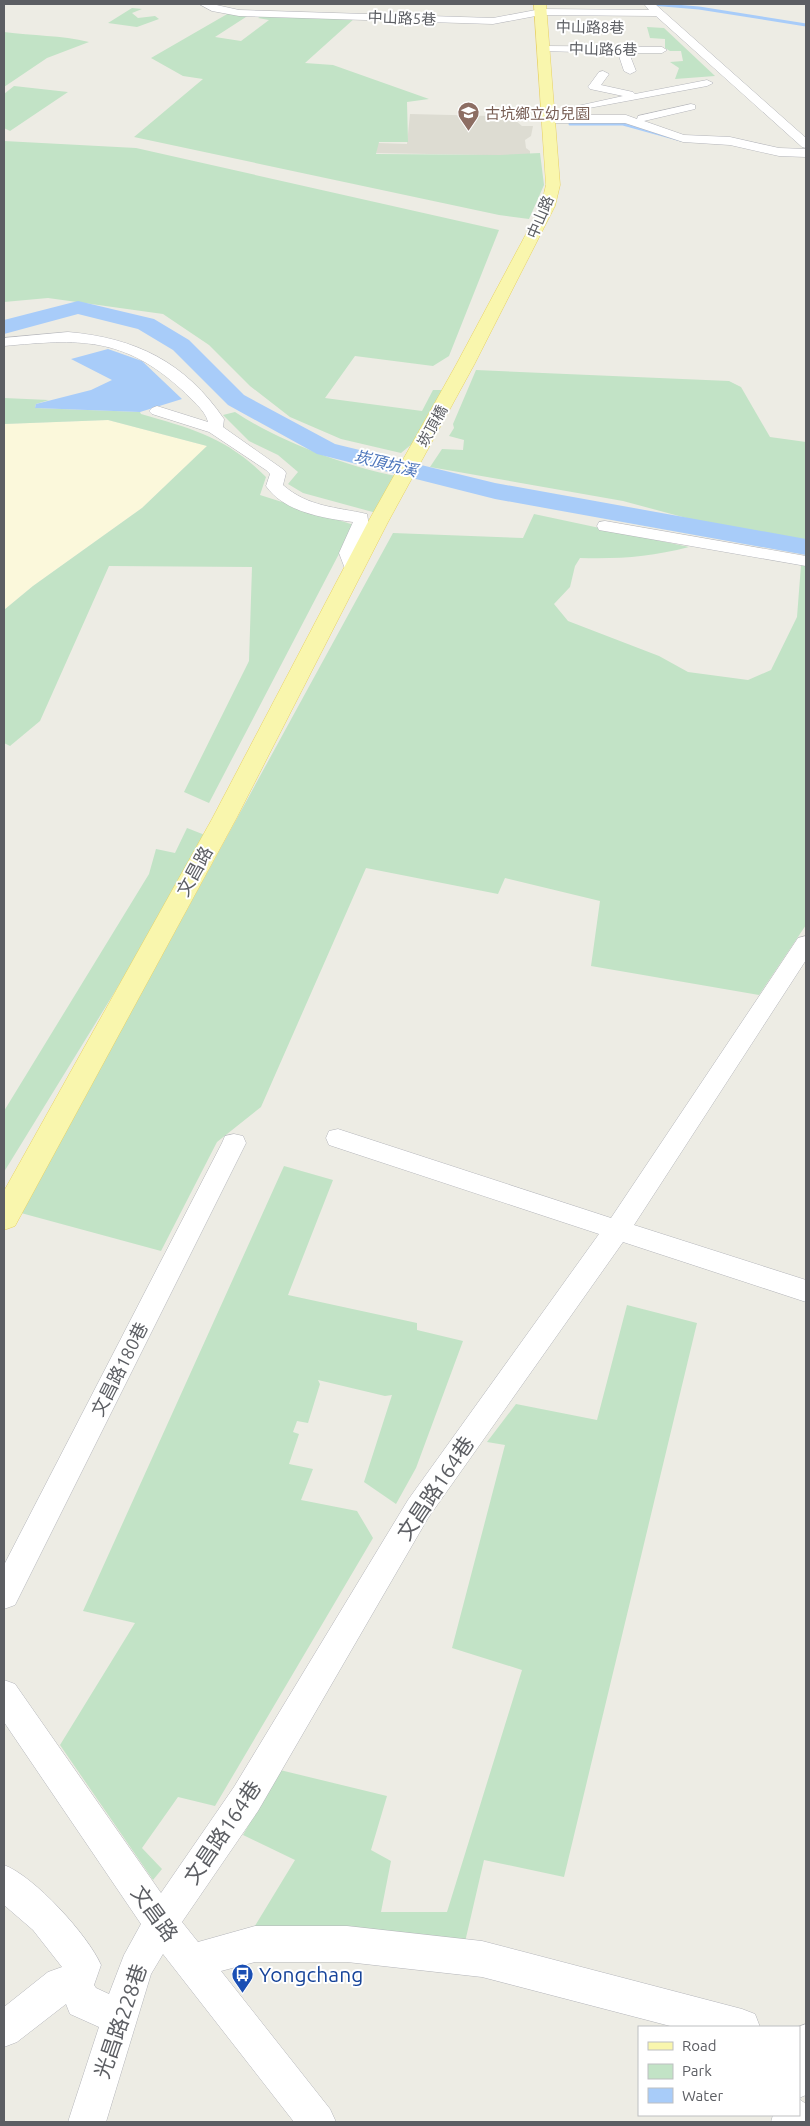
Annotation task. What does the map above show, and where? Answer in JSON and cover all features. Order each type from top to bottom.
[{"type":"main road","name":"中山路","points":[[456,383],[548,206],[553,185],[544,17]]},
{"type":"main road","name":"崁頂橋","points":[[378,522],[456,383]]},
{"type":"main road","name":"文昌路","points":[[4,1218],[224,818],[378,522]]},
{"type":"street","name":"中山路5巷","points":[[204,4],[216,9],[239,13],[493,21],[544,17]]},
{"type":"street","points":[[239,13],[246,4]]},
{"type":"street","points":[[654,8],[806,144]]},
{"type":"street","name":"中山路8巷","points":[[544,17],[654,8]]},
{"type":"street","name":"中山路6巷","points":[[545,49],[662,50]]},
{"type":"street","points":[[622,50],[630,71]]},
{"type":"street","points":[[603,74],[594,87],[648,96]]},
{"type":"street","points":[[549,114],[707,84]]},
{"type":"street","points":[[577,109],[588,93]]},
{"type":"street","points":[[663,93],[694,109]]},
{"type":"street","points":[[642,118],[694,109]]},
{"type":"street","points":[[549,114],[626,119],[683,138],[730,141],[779,152],[806,153]]},
{"type":"street","points":[[4,342],[61,336],[125,345],[148,356],[197,394],[216,419],[215,429]]},
{"type":"street","points":[[158,411],[215,429],[272,467],[278,473],[274,486],[285,498],[321,513],[361,518],[361,526],[348,553],[353,570]]},
{"type":"street","points":[[605,526],[806,561]]},
{"type":"street","name":"文昌路164巷","points":[[161,1923],[246,1799],[418,1509],[617,1230],[806,943]]},
{"type":"street","points":[[338,1138],[806,1291]]},
{"type":"street","name":"文昌路180巷","points":[[4,1595],[234,1142]]},
{"type":"street","name":"文昌路","points":[[4,1695],[161,1923],[317,2122]]},
{"type":"street","points":[[4,1882],[15,1889],[45,1918],[83,1965],[76,1986],[84,2002],[119,2017]]},
{"type":"street","name":"光昌路228巷","points":[[87,2122],[136,1967],[161,1923]]},
{"type":"street","points":[[192,1961],[255,1944],[347,1944],[482,1959],[738,2026]]},
{"type":"street","points":[[4,2030],[61,1985],[76,1986]]},
{"type":"street","points":[[800,2075],[806,2043]]},
{"type":"shaded area","name":"古坑鄉立幼兒園","points":[[410,114],[492,116],[516,121],[522,126],[533,126],[531,136],[525,140],[530,156],[376,153],[378,143],[407,144]]},
{"type":"shaded area","points":[[108,420],[207,446],[142,508],[33,586],[4,610],[4,424]]},
{"type":"green space","points":[[132,8],[142,9],[132,13],[138,18],[155,16],[159,19],[137,27],[108,23]]},
{"type":"green space","points":[[229,13],[249,15],[215,37],[241,41],[269,20],[258,18],[263,15],[355,18],[305,63],[333,65],[429,99],[407,102],[408,142],[379,142],[376,154],[500,155],[540,153],[544,185],[529,219],[499,215],[134,137],[203,79],[183,76],[151,58]]},
{"type":"green space","points":[[647,27],[664,28],[715,76],[675,79],[679,68],[670,62],[683,61],[681,51],[670,51],[665,48],[665,39],[650,38]]},
{"type":"green space","points":[[4,32],[68,38],[89,42],[47,58],[4,87]]},
{"type":"green space","points":[[14,86],[68,92],[10,131],[4,128],[4,94]]},
{"type":"green space","points":[[4,141],[136,148],[499,230],[449,356],[433,366],[355,356],[325,398],[422,411],[433,390],[445,390],[418,439],[401,453],[341,439],[290,417],[250,386],[209,345],[163,314],[48,298],[4,302]]},
{"type":"green space","points":[[476,370],[729,381],[741,387],[770,437],[806,442],[806,545],[746,534],[623,501],[430,467],[442,449],[463,450],[464,440],[449,436],[454,428],[453,424]]},
{"type":"green space","points":[[4,398],[49,400],[36,404],[35,408],[140,412],[141,414],[193,430],[223,443],[237,452],[266,477],[260,495],[354,525],[209,803],[184,792],[249,661],[252,567],[109,566],[40,721],[10,746],[4,743],[4,610],[33,586],[142,508],[207,446],[108,420],[4,424]]},
{"type":"green space","points":[[235,412],[271,433],[312,451],[355,466],[396,476],[380,514],[303,493],[288,484],[298,472],[278,455],[249,441],[223,415]]},
{"type":"green space","points":[[534,514],[689,547],[635,557],[580,558],[575,566],[570,587],[554,604],[568,621],[659,656],[688,672],[748,680],[771,670],[797,617],[801,565],[806,566],[806,925],[759,995],[591,966],[600,901],[505,878],[498,894],[366,868],[261,1107],[217,1142],[161,1251],[21,1213],[393,533],[523,538]]},
{"type":"green space","points":[[187,828],[210,837],[4,1172],[4,1111],[149,874],[156,849],[175,853]]},
{"type":"green space","points":[[284,1166],[333,1180],[288,1295],[417,1323],[417,1330],[463,1341],[416,1468],[396,1504],[364,1482],[392,1395],[385,1396],[318,1380],[320,1384],[308,1423],[297,1421],[293,1432],[299,1434],[289,1464],[313,1469],[301,1500],[357,1511],[373,1538],[215,1806],[178,1797],[142,1848],[162,1869],[153,1880],[60,1745],[135,1623],[83,1611]]},
{"type":"green space","points":[[627,1305],[697,1323],[564,1877],[484,1860],[465,1942],[250,1934],[295,1860],[243,1835],[280,1770],[387,1796],[371,1850],[391,1861],[381,1912],[447,1912],[522,1670],[452,1648],[505,1445],[487,1442],[516,1404],[597,1420]]},
{"type":"water","points":[[108,349],[142,361],[182,399],[140,412],[35,408],[36,404],[91,390],[112,380],[71,359]]},
{"type":"waterway","points":[[651,4],[699,8],[806,25]]},
{"type":"waterway","points":[[570,124],[623,124],[681,140]]},
{"type":"waterway","name":"崁頂坑溪","points":[[4,327],[78,307],[146,324],[181,345],[236,400],[326,449],[495,491],[806,547]]},
{"type":"place","name":"古坑鄉立幼兒園","points":[[469,132]]},
{"type":"place","name":"Yongchang","points":[[243,1993]]}]
